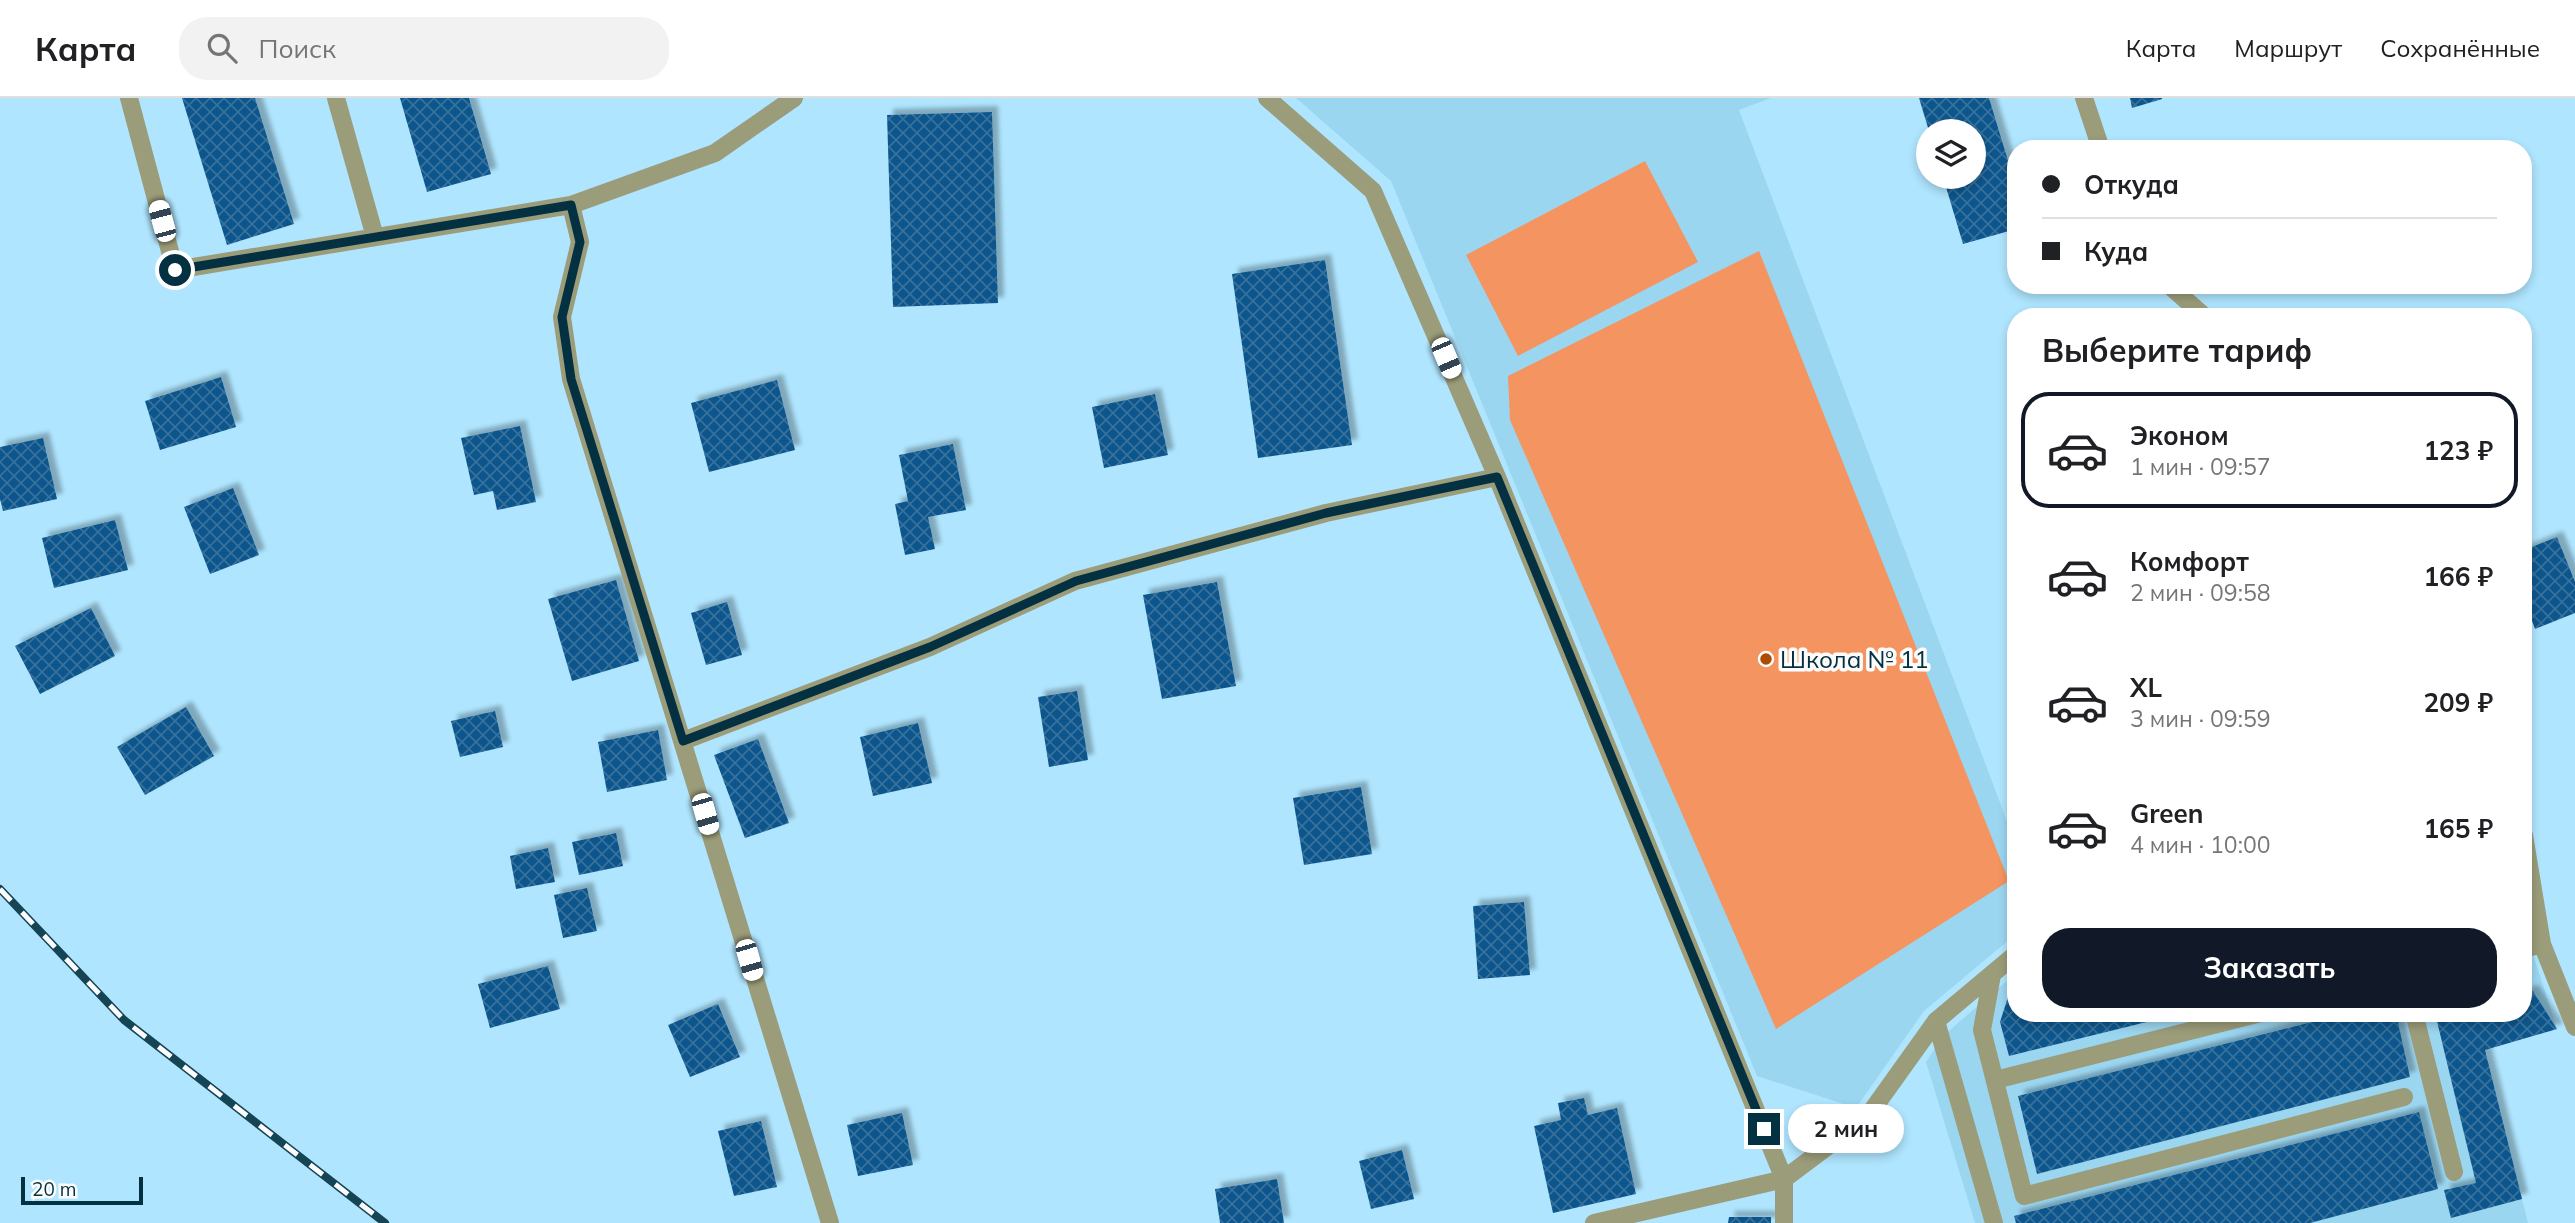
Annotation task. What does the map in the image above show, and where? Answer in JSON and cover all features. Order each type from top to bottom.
[{"type":"street","points":[[129,98],[175,270],[571,205],[715,153],[794,98]]},
{"type":"street","points":[[335,98],[376,237]]},
{"type":"street","points":[[1267,98],[1373,191],[1497,477],[1784,1179],[1784,1223]]},
{"type":"street","points":[[2084,98],[2098,140]]},
{"type":"street","points":[[571,205],[580,242],[562,317],[571,379],[830,1223]]},
{"type":"street","points":[[2179,294],[2195,308]]},
{"type":"street","points":[[683,741],[930,647],[1076,581],[1326,513],[1497,477]]},
{"type":"street","points":[[2532,883],[2542,944],[2575,1027]]},
{"type":"street","points":[[2532,947],[2542,944]]},
{"type":"street","points":[[1594,1223],[1784,1179],[1868,1116],[1936,1021],[2007,962]]},
{"type":"street","points":[[1992,975],[1982,1030],[2024,1196],[2404,1097]]},
{"type":"street","points":[[1936,1021],[1994,1223]]},
{"type":"street","points":[[1995,1080],[2225,1022]]},
{"type":"street","points":[[2416,1022],[2454,1172]]},
{"type":"shaded area","name":"Школа № 11","points":[[1296,98],[1771,98],[1739,110],[2007,821],[2007,942],[1924,1011],[1856,1108],[1757,1076],[1391,181]]},
{"type":"shaded area","points":[[1645,161],[1698,262],[1518,356],[1466,255]]},
{"type":"shaded area","points":[[1759,251],[2007,876],[2007,882],[1776,1029],[1510,420],[1508,376]]},
{"type":"shaded area","points":[[2532,951],[2557,1029],[2485,1050],[2528,1223],[1975,1223],[1926,1062],[1944,1035],[2007,981],[2007,1022],[2532,1022]]},
{"type":"building","points":[[182,98],[255,98],[294,224],[227,245]]},
{"type":"building","points":[[400,98],[469,98],[491,174],[427,192]]},
{"type":"building","points":[[1919,98],[1989,98],[2007,157],[2007,232],[1963,244],[1947,189],[1986,189],[1986,119],[1925,119]]},
{"type":"building","points":[[2130,98],[2162,98],[2162,99],[2132,108]]},
{"type":"building","points":[[992,112],[998,303],[893,307],[887,115]]},
{"type":"building","points":[[1325,260],[1352,445],[1258,458],[1232,274]]},
{"type":"building","points":[[221,377],[236,427],[160,450],[145,401]]},
{"type":"building","points":[[777,380],[795,450],[709,472],[691,403]]},
{"type":"building","points":[[1155,394],[1168,455],[1104,468],[1092,407]]},
{"type":"building","points":[[520,426],[536,502],[497,510],[493,491],[474,495],[461,438]]},
{"type":"building","points":[[43,438],[57,499],[3,511],[0,499],[0,447]]},
{"type":"building","points":[[953,444],[966,510],[928,517],[935,549],[905,555],[895,504],[908,501],[899,455]]},
{"type":"building","points":[[233,488],[259,555],[210,574],[184,507]]},
{"type":"building","points":[[115,520],[128,570],[54,588],[42,538]]},
{"type":"building","points":[[2557,537],[2575,582],[2575,613],[2535,629],[2532,621],[2532,547]]},
{"type":"building","points":[[616,580],[639,661],[572,681],[548,599]]},
{"type":"building","points":[[1217,582],[1236,686],[1162,699],[1143,595]]},
{"type":"building","points":[[727,602],[742,655],[706,665],[691,613]]},
{"type":"building","points":[[91,608],[115,656],[40,694],[15,646]]},
{"type":"building","points":[[1077,691],[1088,760],[1049,767],[1038,697]]},
{"type":"building","points":[[186,707],[214,756],[145,795],[117,747]]},
{"type":"building","points":[[495,711],[503,747],[460,757],[451,721]]},
{"type":"building","points":[[918,723],[932,783],[873,796],[860,737]]},
{"type":"building","points":[[658,730],[667,780],[607,792],[598,742]]},
{"type":"building","points":[[758,739],[789,823],[745,838],[714,755]]},
{"type":"building","points":[[1361,787],[1372,854],[1304,865],[1293,798]]},
{"type":"building","points":[[616,833],[623,866],[579,875],[572,842]]},
{"type":"building","points":[[548,848],[555,882],[516,889],[510,856]]},
{"type":"building","points":[[587,888],[597,931],[563,938],[554,895]]},
{"type":"building","points":[[1524,902],[1530,975],[1478,979],[1473,906]]},
{"type":"building","points":[[548,966],[560,1009],[490,1028],[478,984]]},
{"type":"building","points":[[2532,991],[2557,1029],[2485,1050],[2522,1199],[2451,1218],[2444,1190],[2476,1183],[2437,1022],[2532,1022]]},
{"type":"building","points":[[2007,1000],[2007,1022],[2147,1022],[2009,1056],[2000,1022]]},
{"type":"building","points":[[718,1004],[740,1057],[690,1077],[668,1025]]},
{"type":"building","points":[[2312,1022],[2398,1022],[2410,1077],[2037,1174],[2018,1096]]},
{"type":"building","points":[[1584,1098],[1588,1115],[1617,1108],[1636,1194],[1553,1213],[1534,1126],[1561,1120],[1558,1103]]},
{"type":"building","points":[[2419,1112],[2438,1189],[2310,1223],[2016,1223],[2014,1216]]},
{"type":"building","points":[[902,1113],[913,1165],[858,1176],[847,1125]]},
{"type":"building","points":[[761,1121],[777,1187],[734,1196],[718,1131]]},
{"type":"building","points":[[1402,1150],[1414,1199],[1371,1209],[1359,1161]]},
{"type":"building","points":[[1277,1179],[1284,1223],[1220,1223],[1215,1189]]},
{"type":"building","points":[[1729,1217],[1771,1217],[1771,1223],[1728,1223]]},
{"type":"railway","points":[[0,889],[124,1020],[385,1223]]},
{"type":"place","name":"Школа № 11","points":[[1766,659]]},
{"type":"route","points":[[175,270],[571,205],[580,242],[562,317],[571,379],[683,741],[930,647],[1076,581],[1326,513],[1497,477],[1764,1129]]}]
